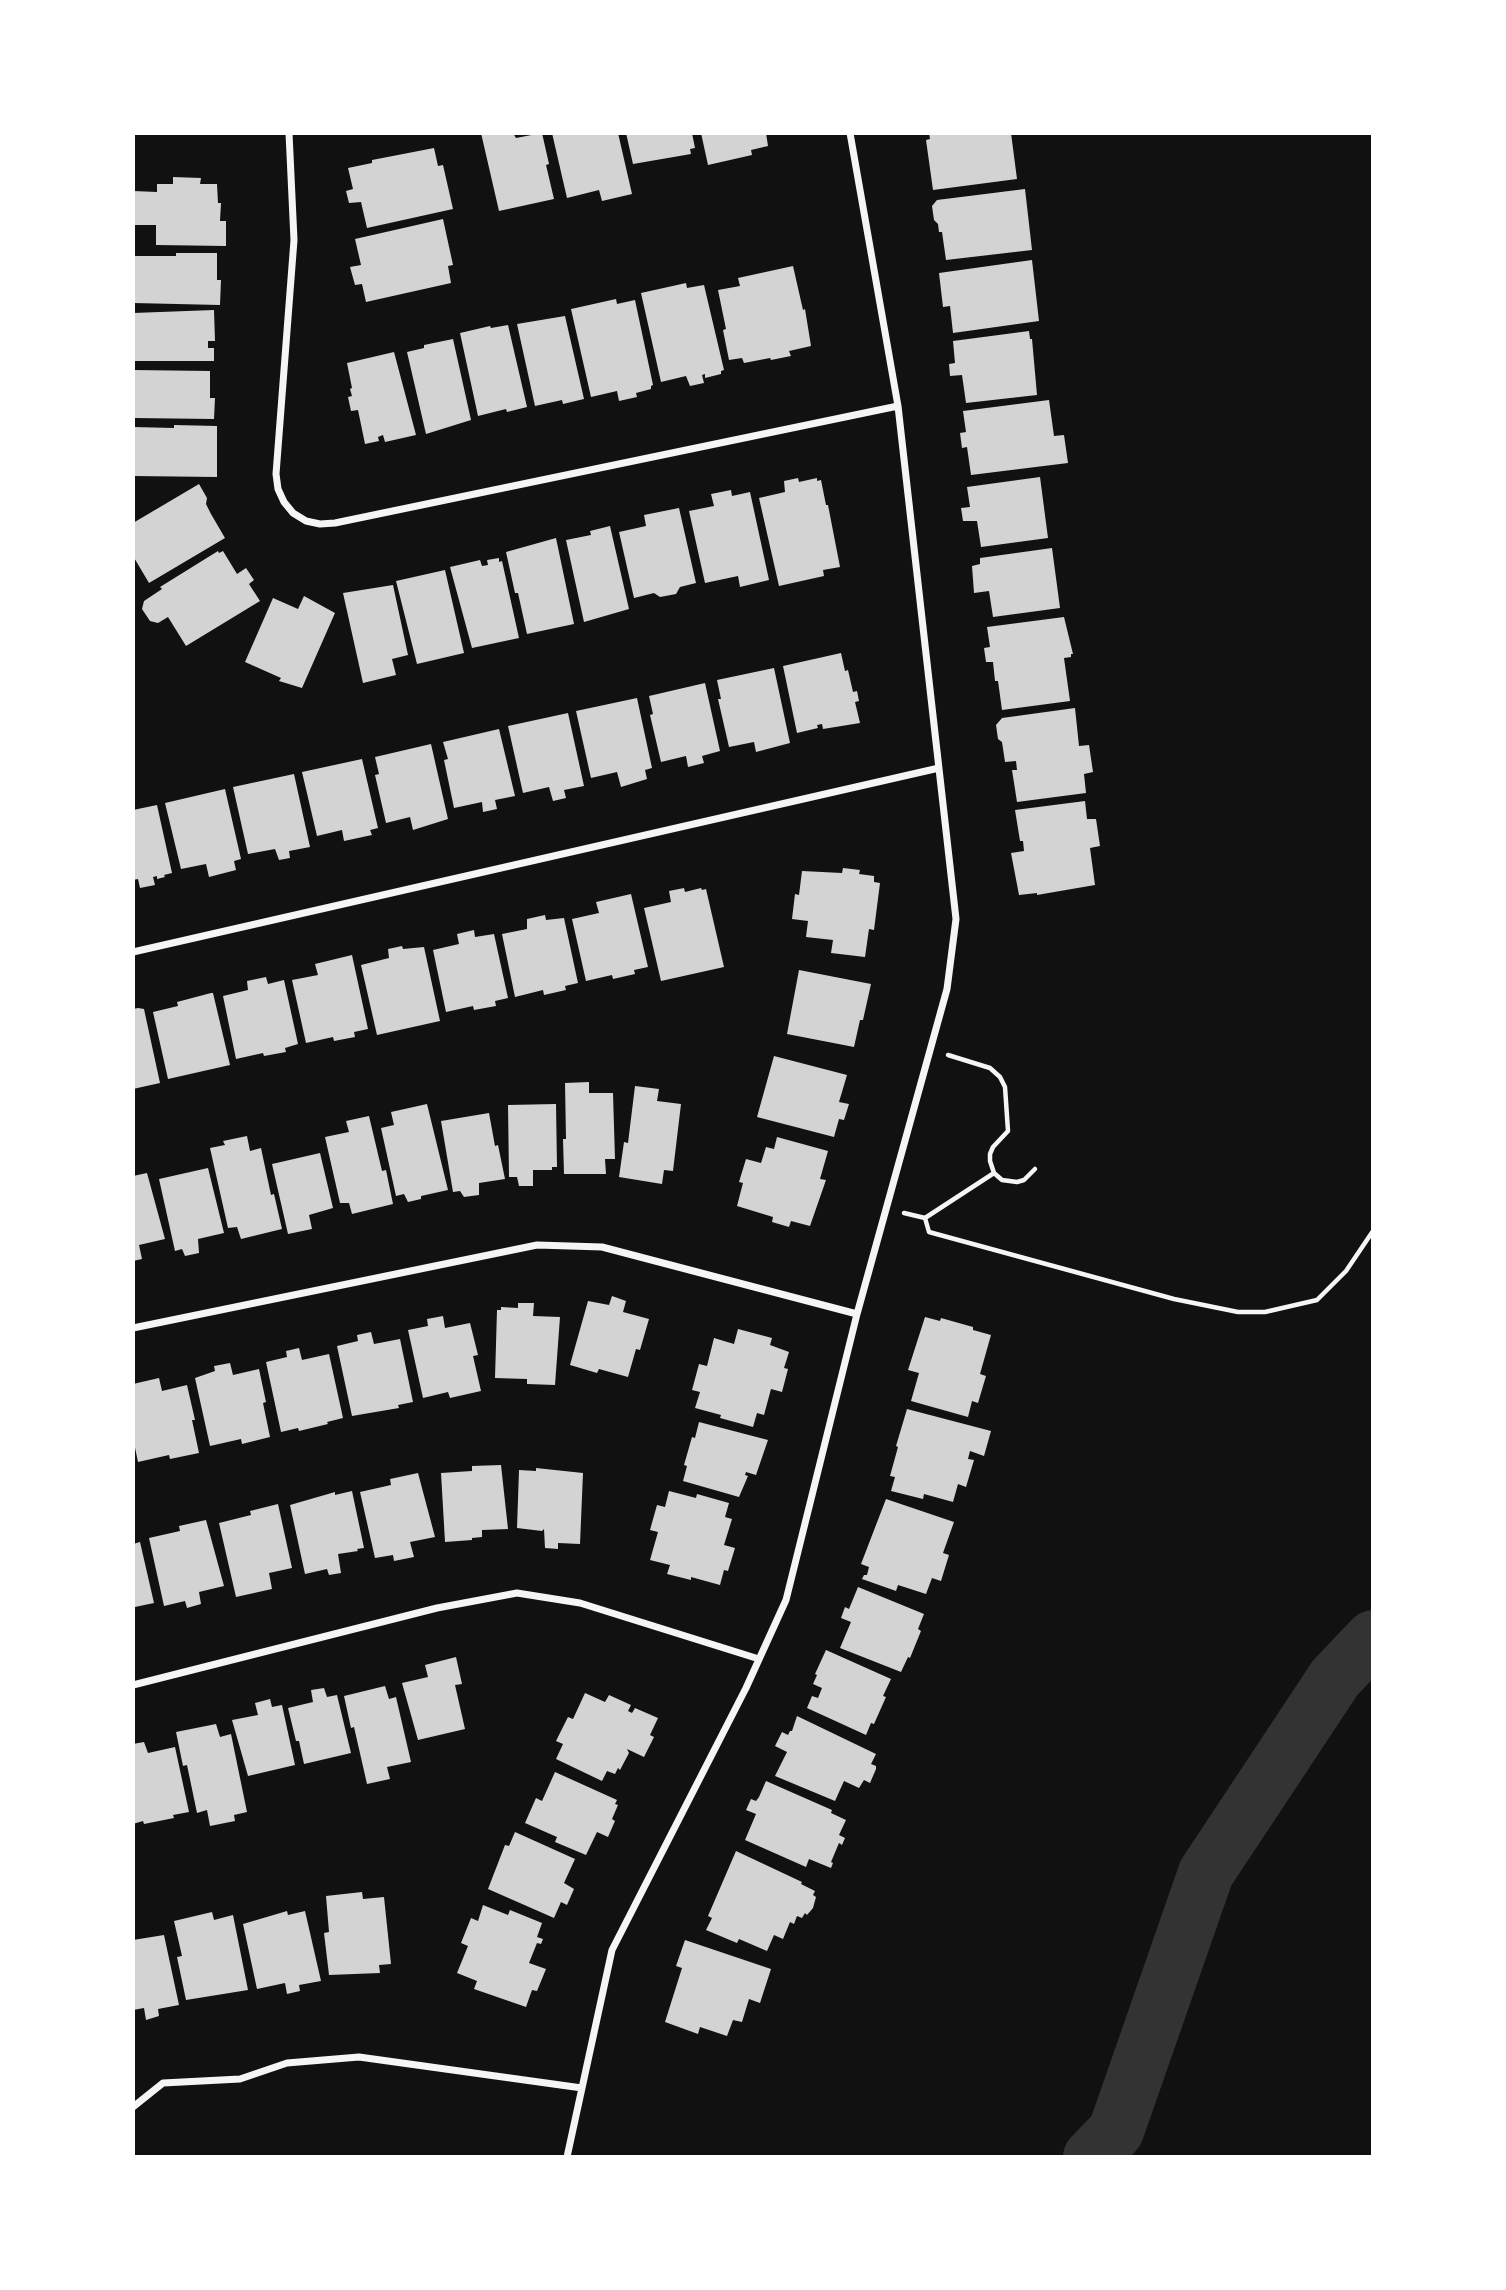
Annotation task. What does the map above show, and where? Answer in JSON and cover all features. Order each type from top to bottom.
[{"type":"street","points":[[289,133],[294,240],[276,474],[278,489],[284,502],[293,513],[306,521],[335,523],[898,406]]},
{"type":"street","points":[[568,2157],[612,1950],[759,1660],[786,1600],[857,1314],[947,989],[956,919],[898,406],[850,133]]},
{"type":"street","points":[[133,952],[939,768]]},
{"type":"street","points":[[133,1328],[537,1245],[602,1247],[857,1314]]},
{"type":"street","points":[[133,1685],[438,1608],[517,1593],[580,1603],[759,1660]]},
{"type":"street","points":[[133,2107],[163,2083],[240,2078],[287,2063],[359,2057],[582,2088]]},
{"type":"path","points":[[930,1050],[990,1068],[1000,1077],[1005,1087],[1009,1121],[1008,1131],[990,1154],[994,1173],[1002,1180],[1017,1182],[1024,1180],[1035,1169]]},
{"type":"path","points":[[994,1173],[925,1218],[929,1232],[1174,1299],[1238,1312],[1265,1312],[1317,1300],[1346,1272],[1373,1231]]},
{"type":"building","points":[[481,133],[513,133],[516,138],[542,133],[554,199],[499,211]]},
{"type":"building","points":[[552,133],[618,133],[632,194],[602,201],[599,190],[567,198]]},
{"type":"building","points":[[626,133],[692,133],[695,148],[690,149],[691,154],[633,164]]},
{"type":"building","points":[[701,133],[766,133],[768,146],[751,150],[752,155],[708,165]]},
{"type":"building","points":[[929,133],[1011,133],[1017,179],[933,190],[926,140],[930,139]]},
{"type":"building","points":[[434,148],[438,166],[443,165],[453,209],[367,228],[361,202],[349,203],[346,191],[353,189],[348,168],[372,163],[372,160]]},
{"type":"building","points":[[173,177],[201,178],[200,184],[217,184],[218,203],[221,203],[220,221],[226,221],[226,246],[156,245],[156,225],[133,225],[133,191],[157,192],[157,184],[173,184]]},
{"type":"building","points":[[1025,189],[1032,250],[946,260],[942,232],[939,232],[938,224],[934,220],[932,206],[937,200]]},
{"type":"building","points":[[443,219],[453,265],[448,266],[451,283],[366,302],[362,284],[355,285],[350,267],[361,265],[355,239]]},
{"type":"building","points":[[176,253],[217,253],[217,280],[221,280],[220,305],[133,303],[133,256],[176,256]]},
{"type":"building","points":[[1032,260],[1039,321],[953,333],[950,306],[943,307],[939,273]]},
{"type":"building","points":[[793,266],[803,310],[805,309],[811,346],[789,351],[791,356],[771,360],[744,363],[742,358],[729,360],[718,290],[740,286],[738,278]]},
{"type":"building","points":[[686,283],[687,288],[704,285],[724,370],[721,374],[705,378],[705,374],[702,375],[704,383],[690,386],[686,376],[661,382],[641,293]]},
{"type":"building","points":[[616,299],[617,304],[635,300],[653,385],[651,389],[636,393],[637,397],[619,401],[617,391],[591,397],[571,309]]},
{"type":"building","points":[[214,310],[215,341],[208,341],[208,348],[214,348],[214,361],[133,361],[133,313]]},
{"type":"building","points":[[565,316],[584,399],[563,404],[562,400],[535,406],[517,324]]},
{"type":"building","points":[[508,325],[527,407],[478,416],[460,333]]},
{"type":"building","points":[[1029,331],[1037,395],[966,403],[962,375],[950,376],[949,364],[955,363],[953,341]]},
{"type":"building","points":[[453,339],[471,420],[426,434],[407,352],[424,348],[424,345]]},
{"type":"building","points":[[394,352],[416,435],[385,442],[383,435],[378,437],[379,441],[365,444],[358,410],[351,411],[348,397],[352,396],[352,388],[347,363]]},
{"type":"building","points":[[133,370],[210,371],[210,398],[215,398],[214,419],[133,418]]},
{"type":"building","points":[[1049,400],[1054,436],[1064,435],[1068,463],[971,475],[967,447],[962,448],[960,433],[966,432],[963,411]]},
{"type":"building","points":[[174,425],[217,426],[217,477],[133,476],[133,427],[174,428]]},
{"type":"building","points":[[1040,477],[1048,538],[981,547],[977,521],[963,521],[961,508],[970,507],[967,487]]},
{"type":"building","points":[[798,478],[799,482],[817,478],[817,481],[821,480],[840,567],[823,570],[824,576],[779,586],[759,498],[785,492],[784,481]]},
{"type":"building","points":[[199,484],[207,498],[206,504],[225,538],[149,583],[133,556],[133,523]]},
{"type":"building","points":[[731,490],[732,496],[750,492],[769,580],[740,587],[738,576],[705,583],[689,511],[714,506],[711,494]]},
{"type":"building","points":[[679,508],[696,583],[680,587],[676,594],[660,597],[654,593],[634,598],[619,532],[646,526],[644,515]]},
{"type":"building","points":[[610,526],[629,609],[584,622],[566,540],[591,535],[590,531]]},
{"type":"building","points":[[556,538],[574,624],[527,634],[506,552]]},
{"type":"building","points":[[1052,548],[1060,608],[993,617],[989,591],[974,593],[972,566],[980,564],[980,558]]},
{"type":"building","points":[[218,551],[223,551],[237,574],[246,568],[254,580],[249,584],[260,601],[186,646],[168,617],[158,623],[150,621],[142,609],[144,601],[162,589],[160,587]]},
{"type":"building","points":[[499,558],[499,562],[502,561],[519,638],[472,648],[450,567],[480,560],[482,566],[488,565],[487,560]]},
{"type":"building","points":[[445,570],[464,653],[417,664],[396,581]]},
{"type":"building","points":[[393,585],[408,655],[392,659],[396,675],[363,683],[343,593]]},
{"type":"building","points":[[304,596],[335,613],[302,688],[279,681],[281,678],[245,662],[273,598],[298,609]]},
{"type":"building","points":[[1064,617],[1073,654],[1064,658],[1070,701],[1002,710],[993,662],[986,662],[984,648],[990,647],[987,627]]},
{"type":"building","points":[[841,653],[853,692],[857,691],[859,701],[855,702],[860,723],[823,729],[822,724],[817,725],[818,728],[797,733],[783,666]]},
{"type":"building","points":[[774,668],[790,743],[756,752],[754,742],[729,747],[718,699],[721,699],[717,680]]},
{"type":"building","points":[[705,683],[720,751],[702,756],[704,763],[688,767],[686,756],[661,762],[650,715],[653,714],[649,696]]},
{"type":"building","points":[[637,698],[652,768],[645,770],[647,779],[621,787],[617,772],[591,778],[576,711]]},
{"type":"building","points":[[1075,708],[1079,746],[1089,745],[1093,772],[1084,774],[1086,793],[1017,802],[1012,770],[1017,770],[1016,761],[1005,762],[996,725],[1002,718]]},
{"type":"building","points":[[568,713],[584,786],[564,790],[566,798],[553,801],[549,787],[523,793],[508,726]]},
{"type":"building","points":[[499,729],[515,796],[495,800],[497,809],[483,812],[482,802],[454,808],[444,760],[448,759],[443,742]]},
{"type":"building","points":[[431,744],[448,819],[413,830],[410,817],[386,823],[375,775],[379,774],[375,757]]},
{"type":"building","points":[[362,759],[378,828],[370,830],[372,835],[344,841],[342,830],[317,836],[302,772]]},
{"type":"building","points":[[294,774],[310,847],[289,851],[290,858],[279,860],[275,849],[248,854],[233,787]]},
{"type":"building","points":[[225,789],[241,859],[234,861],[236,870],[209,877],[206,864],[181,869],[165,803]]},
{"type":"building","points":[[1085,801],[1087,819],[1096,819],[1100,846],[1090,848],[1095,885],[1037,895],[1019,895],[1011,853],[1024,851],[1015,810]]},
{"type":"building","points":[[157,805],[172,873],[157,879],[157,876],[153,877],[155,885],[140,888],[138,879],[133,880],[133,810]]},
{"type":"building","points":[[843,868],[860,870],[859,874],[874,876],[874,882],[880,883],[874,930],[869,929],[865,957],[831,953],[833,940],[806,937],[808,921],[792,919],[795,894],[799,895],[802,871],[842,873]]},
{"type":"building","points":[[684,888],[685,892],[706,889],[724,967],[661,981],[644,908],[671,902],[669,891]]},
{"type":"building","points":[[631,894],[648,967],[634,970],[635,974],[613,979],[612,975],[586,981],[572,919],[599,913],[596,902]]},
{"type":"building","points":[[545,915],[546,920],[564,918],[578,983],[565,986],[566,990],[544,995],[543,990],[515,997],[502,934],[527,929],[527,919]]},
{"type":"building","points":[[474,930],[475,937],[494,934],[508,998],[495,1001],[496,1006],[474,1010],[473,1006],[446,1012],[433,950],[459,944],[457,934]]},
{"type":"building","points":[[402,946],[403,949],[424,947],[440,1021],[377,1035],[361,965],[389,958],[388,949]]},
{"type":"building","points":[[352,955],[368,1029],[354,1032],[355,1037],[334,1041],[333,1037],[306,1043],[292,980],[318,975],[315,964]]},
{"type":"building","points":[[799,970],[871,984],[854,1047],[787,1034]]},
{"type":"building","points":[[266,977],[268,984],[284,980],[298,1044],[285,1048],[286,1052],[264,1056],[263,1053],[236,1059],[223,996],[248,990],[247,981]]},
{"type":"building","points":[[213,993],[230,1065],[168,1079],[153,1012],[178,1006],[177,1002]]},
{"type":"building","points":[[133,1009],[144,1009],[160,1083],[133,1089]]},
{"type":"building","points":[[774,1056],[847,1075],[839,1102],[849,1104],[844,1120],[839,1119],[834,1137],[757,1117]]},
{"type":"building","points":[[589,1082],[589,1093],[613,1093],[615,1159],[605,1159],[606,1174],[564,1174],[565,1083]]},
{"type":"building","points":[[635,1086],[659,1089],[657,1101],[681,1104],[673,1171],[664,1170],[662,1184],[619,1177],[624,1142],[628,1143]]},
{"type":"building","points":[[427,1104],[448,1190],[408,1202],[404,1194],[396,1196],[381,1128],[394,1125],[391,1112]]},
{"type":"building","points":[[556,1104],[557,1167],[552,1167],[552,1170],[533,1170],[533,1186],[519,1186],[517,1177],[509,1177],[508,1105]]},
{"type":"building","points":[[489,1113],[505,1179],[479,1183],[479,1195],[464,1197],[460,1191],[453,1192],[441,1121]]},
{"type":"building","points":[[369,1116],[382,1171],[386,1170],[393,1204],[352,1214],[349,1203],[340,1203],[325,1137],[349,1132],[346,1121]]},
{"type":"building","points":[[247,1136],[250,1151],[261,1148],[271,1195],[274,1194],[282,1229],[241,1239],[237,1227],[228,1228],[210,1148],[225,1145],[223,1141]]},
{"type":"building","points":[[777,1137],[828,1151],[820,1179],[826,1180],[810,1226],[791,1221],[789,1227],[772,1222],[773,1217],[737,1206],[743,1183],[739,1182],[746,1159],[761,1163],[766,1147],[774,1149]]},
{"type":"building","points":[[320,1153],[333,1208],[309,1215],[312,1229],[288,1234],[272,1164]]},
{"type":"building","points":[[208,1168],[224,1233],[198,1239],[199,1253],[185,1256],[182,1249],[175,1251],[159,1179]]},
{"type":"building","points":[[147,1173],[165,1239],[139,1245],[142,1259],[133,1261],[133,1176]]},
{"type":"building","points":[[612,1296],[626,1301],[623,1312],[649,1319],[628,1377],[599,1369],[597,1373],[570,1365],[588,1301],[609,1305]]},
{"type":"building","points":[[518,1303],[534,1303],[533,1316],[560,1317],[555,1385],[527,1384],[527,1379],[495,1378],[497,1310],[501,1310],[501,1307],[518,1308]]},
{"type":"building","points":[[443,1316],[445,1328],[470,1323],[478,1355],[473,1356],[481,1391],[450,1398],[448,1392],[423,1398],[408,1330],[428,1326],[427,1319]]},
{"type":"building","points":[[925,1317],[940,1321],[941,1318],[991,1335],[980,1374],[986,1376],[978,1403],[972,1401],[968,1417],[911,1401],[919,1373],[908,1370]]},
{"type":"building","points":[[738,1329],[772,1338],[770,1345],[789,1352],[784,1368],[788,1369],[782,1392],[771,1389],[764,1415],[757,1413],[753,1427],[695,1408],[700,1392],[692,1390],[699,1364],[707,1366],[714,1338],[734,1344]]},
{"type":"building","points":[[371,1332],[374,1344],[400,1339],[413,1402],[398,1405],[399,1408],[352,1416],[337,1346],[358,1341],[357,1335]]},
{"type":"building","points":[[299,1348],[302,1360],[329,1354],[343,1418],[299,1431],[298,1428],[281,1432],[266,1362],[287,1357],[286,1351]]},
{"type":"building","points":[[230,1363],[233,1375],[259,1369],[270,1437],[242,1444],[241,1439],[210,1446],[195,1378],[215,1371],[214,1366]]},
{"type":"building","points":[[159,1378],[162,1391],[187,1385],[199,1453],[170,1459],[169,1455],[138,1462],[133,1438],[133,1384]]},
{"type":"building","points":[[907,1409],[991,1431],[984,1456],[970,1451],[968,1459],[974,1460],[966,1487],[958,1484],[953,1502],[924,1494],[923,1499],[891,1491],[895,1477],[890,1476]]},
{"type":"building","points":[[699,1422],[768,1440],[756,1475],[746,1472],[745,1475],[748,1476],[739,1497],[683,1481],[687,1466],[684,1465]]},
{"type":"building","points":[[501,1465],[508,1529],[482,1530],[482,1537],[445,1542],[441,1473],[472,1471],[472,1466]]},
{"type":"building","points":[[536,1468],[583,1473],[580,1544],[558,1543],[558,1549],[545,1548],[544,1529],[517,1528],[519,1470],[536,1471]]},
{"type":"building","points":[[418,1473],[435,1537],[410,1542],[414,1557],[394,1561],[393,1555],[375,1558],[360,1492],[391,1485],[390,1479]]},
{"type":"building","points":[[352,1491],[364,1548],[338,1554],[341,1573],[329,1575],[327,1569],[305,1574],[290,1505],[335,1492],[335,1495]]},
{"type":"building","points":[[669,1491],[696,1498],[697,1494],[729,1503],[725,1517],[732,1519],[724,1545],[735,1548],[728,1571],[724,1570],[720,1585],[667,1574],[670,1565],[650,1560],[658,1532],[650,1530],[657,1505],[665,1507]]},
{"type":"building","points":[[886,1499],[954,1522],[943,1553],[949,1555],[941,1581],[932,1578],[926,1594],[898,1585],[896,1591],[862,1579],[867,1575],[869,1567],[861,1564]]},
{"type":"building","points":[[278,1504],[292,1568],[269,1573],[272,1589],[236,1597],[219,1523],[251,1515],[250,1511]]},
{"type":"building","points":[[206,1520],[224,1586],[199,1592],[201,1604],[187,1608],[185,1601],[164,1606],[149,1538],[180,1531],[179,1526]]},
{"type":"building","points":[[140,1542],[154,1603],[135,1607],[133,1544]]},
{"type":"building","points":[[858,1587],[924,1614],[918,1629],[921,1631],[901,1672],[840,1648],[851,1622],[841,1618],[845,1607],[849,1609]]},
{"type":"building","points":[[826,1650],[891,1679],[874,1724],[871,1723],[866,1735],[807,1708],[812,1696],[818,1698],[822,1688],[813,1684]]},
{"type":"building","points":[[456,1657],[462,1684],[455,1685],[465,1729],[418,1740],[402,1683],[428,1677],[425,1665]]},
{"type":"building","points":[[385,1686],[389,1699],[396,1697],[411,1762],[387,1767],[390,1779],[367,1784],[344,1696]]},
{"type":"building","points":[[324,1688],[327,1697],[337,1695],[351,1753],[304,1764],[288,1708],[313,1702],[311,1690]]},
{"type":"building","points":[[585,1693],[605,1702],[609,1695],[631,1705],[628,1711],[632,1713],[635,1708],[658,1718],[650,1735],[654,1737],[644,1757],[627,1749],[629,1753],[620,1770],[618,1768],[615,1774],[607,1771],[602,1781],[556,1759],[563,1744],[556,1741],[568,1717],[573,1719]]},
{"type":"building","points":[[270,1699],[272,1707],[282,1705],[295,1765],[248,1776],[232,1720],[258,1715],[255,1703]]},
{"type":"building","points":[[797,1716],[876,1754],[871,1764],[876,1766],[876,1769],[870,1783],[864,1780],[859,1788],[844,1781],[835,1801],[775,1776],[787,1752],[775,1746],[782,1732],[788,1735],[792,1731]]},
{"type":"building","points":[[216,1724],[220,1737],[231,1734],[247,1812],[234,1815],[235,1821],[210,1826],[207,1810],[197,1813],[187,1765],[183,1766],[176,1732]]},
{"type":"building","points":[[144,1742],[148,1753],[175,1747],[189,1812],[173,1815],[174,1818],[133,1824],[133,1744]]},
{"type":"building","points":[[555,1772],[617,1800],[615,1804],[618,1805],[612,1819],[615,1821],[608,1837],[597,1832],[586,1855],[555,1842],[557,1837],[525,1823],[536,1798],[542,1801]]},
{"type":"building","points":[[766,1781],[832,1810],[831,1813],[846,1820],[839,1835],[845,1838],[842,1845],[839,1843],[831,1868],[809,1859],[806,1867],[745,1840],[756,1814],[746,1810],[751,1799],[756,1801],[759,1797]]},
{"type":"building","points":[[515,1832],[575,1859],[564,1883],[574,1889],[567,1905],[561,1902],[554,1918],[488,1889],[505,1845],[509,1846]]},
{"type":"building","points":[[736,1851],[802,1882],[801,1884],[815,1891],[813,1908],[802,1918],[797,1916],[794,1924],[790,1922],[783,1939],[774,1935],[767,1951],[739,1939],[737,1943],[706,1930],[712,1918],[708,1916]]},
{"type":"building","points":[[362,1892],[363,1899],[384,1897],[391,1964],[379,1965],[380,1973],[329,1975],[324,1933],[329,1932],[326,1896]]},
{"type":"building","points":[[483,1905],[508,1915],[510,1910],[542,1923],[537,1937],[543,1939],[541,1944],[537,1943],[529,1963],[546,1969],[537,1991],[532,1990],[526,2007],[474,1989],[477,1981],[457,1973],[468,1946],[461,1943],[471,1918],[478,1921]]},
{"type":"building","points":[[287,1911],[288,1915],[305,1911],[321,1981],[299,1985],[300,1991],[287,1994],[285,1983],[257,1989],[243,1924]]},
{"type":"building","points":[[212,1912],[214,1920],[233,1915],[248,1990],[186,2000],[177,1957],[182,1956],[174,1921]]},
{"type":"building","points":[[164,1935],[179,2005],[158,2009],[159,2016],[146,2020],[144,2008],[133,2010],[133,1940]]},
{"type":"building","points":[[685,1940],[771,1969],[760,2003],[749,1999],[742,2022],[733,2020],[727,2036],[700,2027],[698,2034],[665,2022],[682,1968],[676,1966]]},
{"type":"waterway","points":[[1091,2157],[1116,2131],[1206,1873],[1335,1678],[1373,1638]]}]
